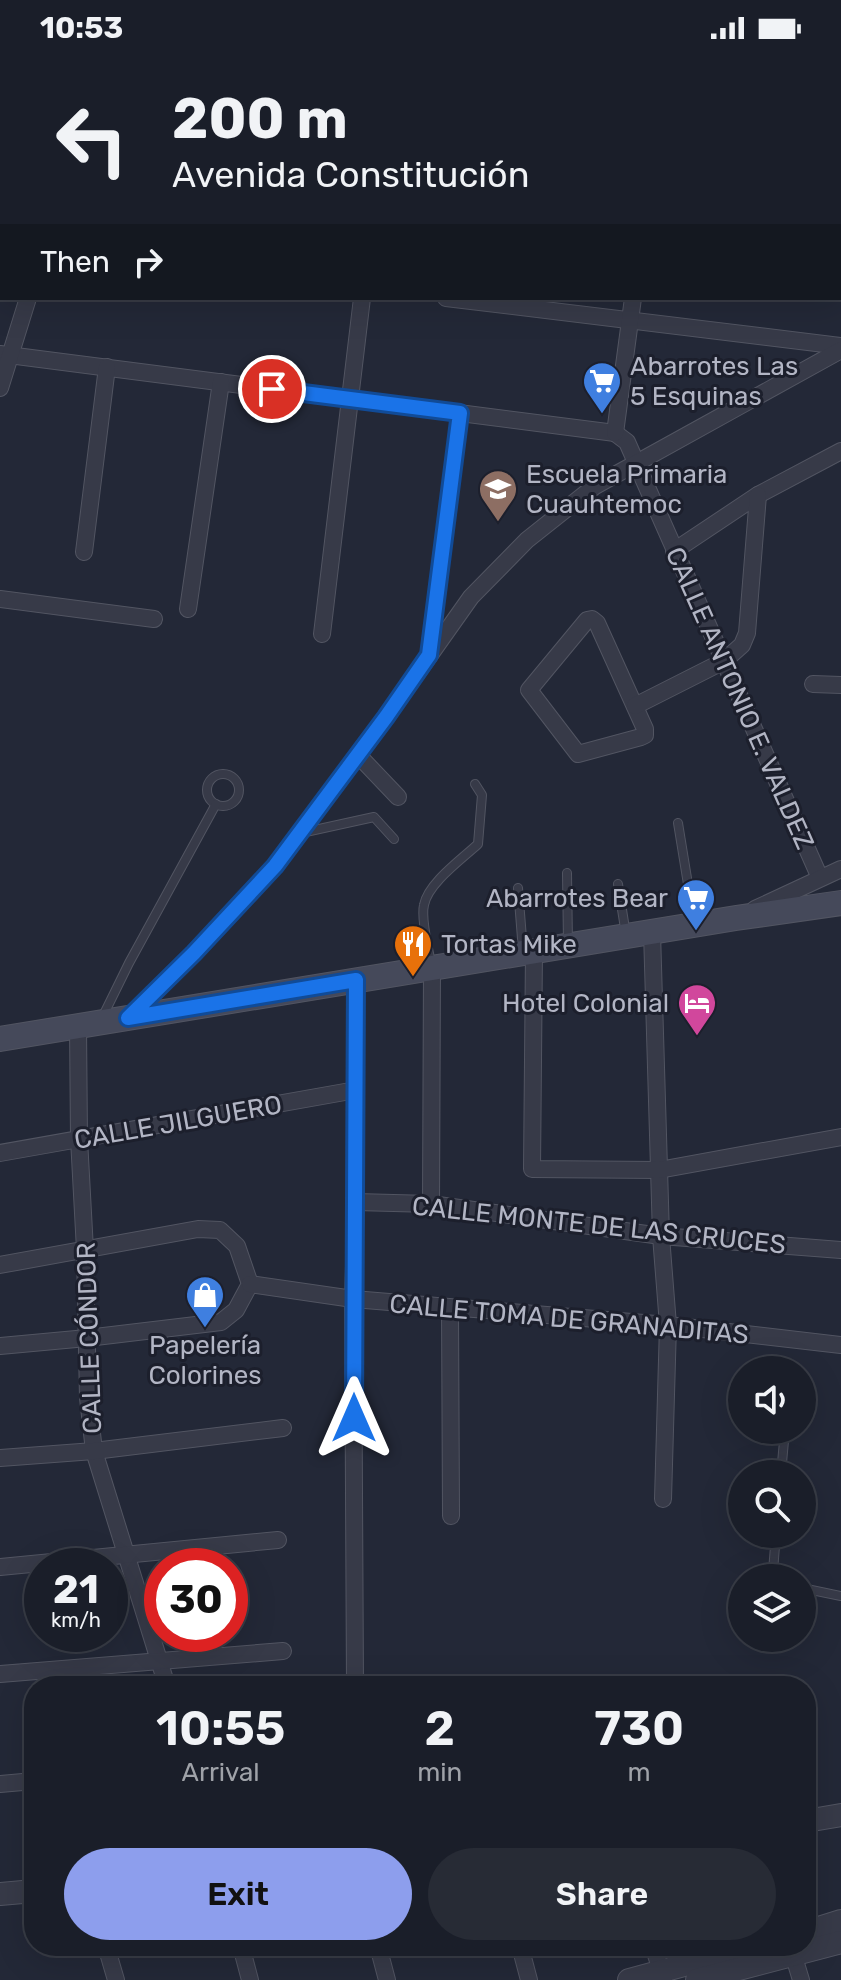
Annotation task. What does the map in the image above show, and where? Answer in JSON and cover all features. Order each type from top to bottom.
[{"type":"main road","points":[[0,1039],[841,903]]},
{"type":"street","points":[[0,388],[5,354],[27,300]]},
{"type":"street","points":[[322,634],[362,300]]},
{"type":"street","points":[[462,300],[841,348]]},
{"type":"street","points":[[5,354],[615,433],[633,300]]},
{"type":"street","points":[[128,1018],[275,866],[471,597],[527,540],[595,486],[841,348]]},
{"type":"street","points":[[84,552],[107,367]]},
{"type":"street","points":[[188,609],[221,382]]},
{"type":"street","points":[[429,655],[460,413]]},
{"type":"street","name":"CALLE ANTONIO E. VALDEZ","points":[[615,433],[627,442],[820,878]]},
{"type":"street","points":[[674,551],[758,495],[841,451]]},
{"type":"street","points":[[635,706],[724,661],[742,645],[747,633],[758,495]]},
{"type":"street","points":[[0,599],[154,619]]},
{"type":"street","points":[[592,619],[597,623],[635,706],[645,735],[578,754],[529,690],[587,620],[592,619]]},
{"type":"street","points":[[813,684],[841,685]]},
{"type":"street","points":[[358,755],[398,797]]},
{"type":"street","points":[[736,918],[841,869]]},
{"type":"street","points":[[652,932],[661,1236],[668,1325],[663,1499]]},
{"type":"street","points":[[529,952],[532,1169],[659,1170],[841,1137]]},
{"type":"street","points":[[431,1204],[432,968]]},
{"type":"street","points":[[355,1676],[353,1299],[356,980]]},
{"type":"street","name":"CALLE CÓNDOR","points":[[89,1024],[79,1139],[88,1398],[94,1451],[123,1548]]},
{"type":"street","name":"CALLE JILGUERO","points":[[0,1153],[356,1090]]},
{"type":"street","name":"CALLE MONTE DE LAS CRUCES","points":[[356,1202],[431,1204],[661,1236],[841,1250]]},
{"type":"street","points":[[0,1265],[198,1229],[220,1230],[237,1246],[250,1284],[236,1310],[221,1322],[0,1346]]},
{"type":"street","name":"CALLE TOMA DE GRANADITAS","points":[[250,1284],[353,1299],[668,1325],[841,1345]]},
{"type":"street","points":[[450,1308],[451,1516]]},
{"type":"street","points":[[0,1458],[94,1451],[283,1428]]},
{"type":"street","points":[[128,1556],[278,1540]]},
{"type":"street","points":[[0,1567],[24,1565]]},
{"type":"street","name":"CALLE CÓNDOR","points":[[128,1565],[164,1676]]},
{"type":"street","points":[[0,1674],[283,1651]]},
{"type":"street","points":[[0,1784],[24,1782]]},
{"type":"street","points":[[816,1819],[841,1815]]},
{"type":"street","points":[[0,1894],[24,1892]]},
{"type":"street","points":[[816,1929],[841,1921]]},
{"type":"street","points":[[816,1946],[841,1942]]},
{"type":"street","points":[[109,1956],[116,1980]]},
{"type":"street","points":[[244,1956],[250,1980]]},
{"type":"street","points":[[381,1956],[387,1980]]},
{"type":"street","points":[[523,1956],[529,1980]]},
{"type":"street","points":[[656,1956],[663,1975]]},
{"type":"street","points":[[629,1980],[663,1975],[723,1956]]},
{"type":"street","points":[[697,1980],[772,1956]]},
{"type":"street","points":[[793,1956],[801,1980]]},
{"type":"lane","points":[[432,968],[424,905],[432,887],[478,844],[482,795],[475,784]]},
{"type":"lane","points":[[89,1024],[129,963],[216,804]]},
{"type":"lane","points":[[301,833],[374,817],[394,839]]},
{"type":"lane","points":[[678,823],[695,925]]},
{"type":"lane","points":[[567,873],[568,946]]},
{"type":"lane","points":[[618,884],[626,936]]},
{"type":"lane","points":[[518,888],[529,952]]},
{"type":"lane","points":[[816,1591],[841,1596]]},
{"type":"place","name":"Abarrotes Las 5 Esquinas","points":[[602,415]]},
{"type":"place","name":"Escuela Primaria Cuauhtemoc","points":[[498,523]]},
{"type":"place","name":"Abarrotes Bear","points":[[696,932]]},
{"type":"place","name":"Tortas Mike","points":[[413,978]]},
{"type":"place","name":"Hotel Colonial","points":[[697,1037]]},
{"type":"place","name":"Papelería Colorines","points":[[205,1329]]},
{"type":"route","points":[[272,389],[460,413],[429,655],[275,866],[128,1018],[356,980],[354,1418]]}]
